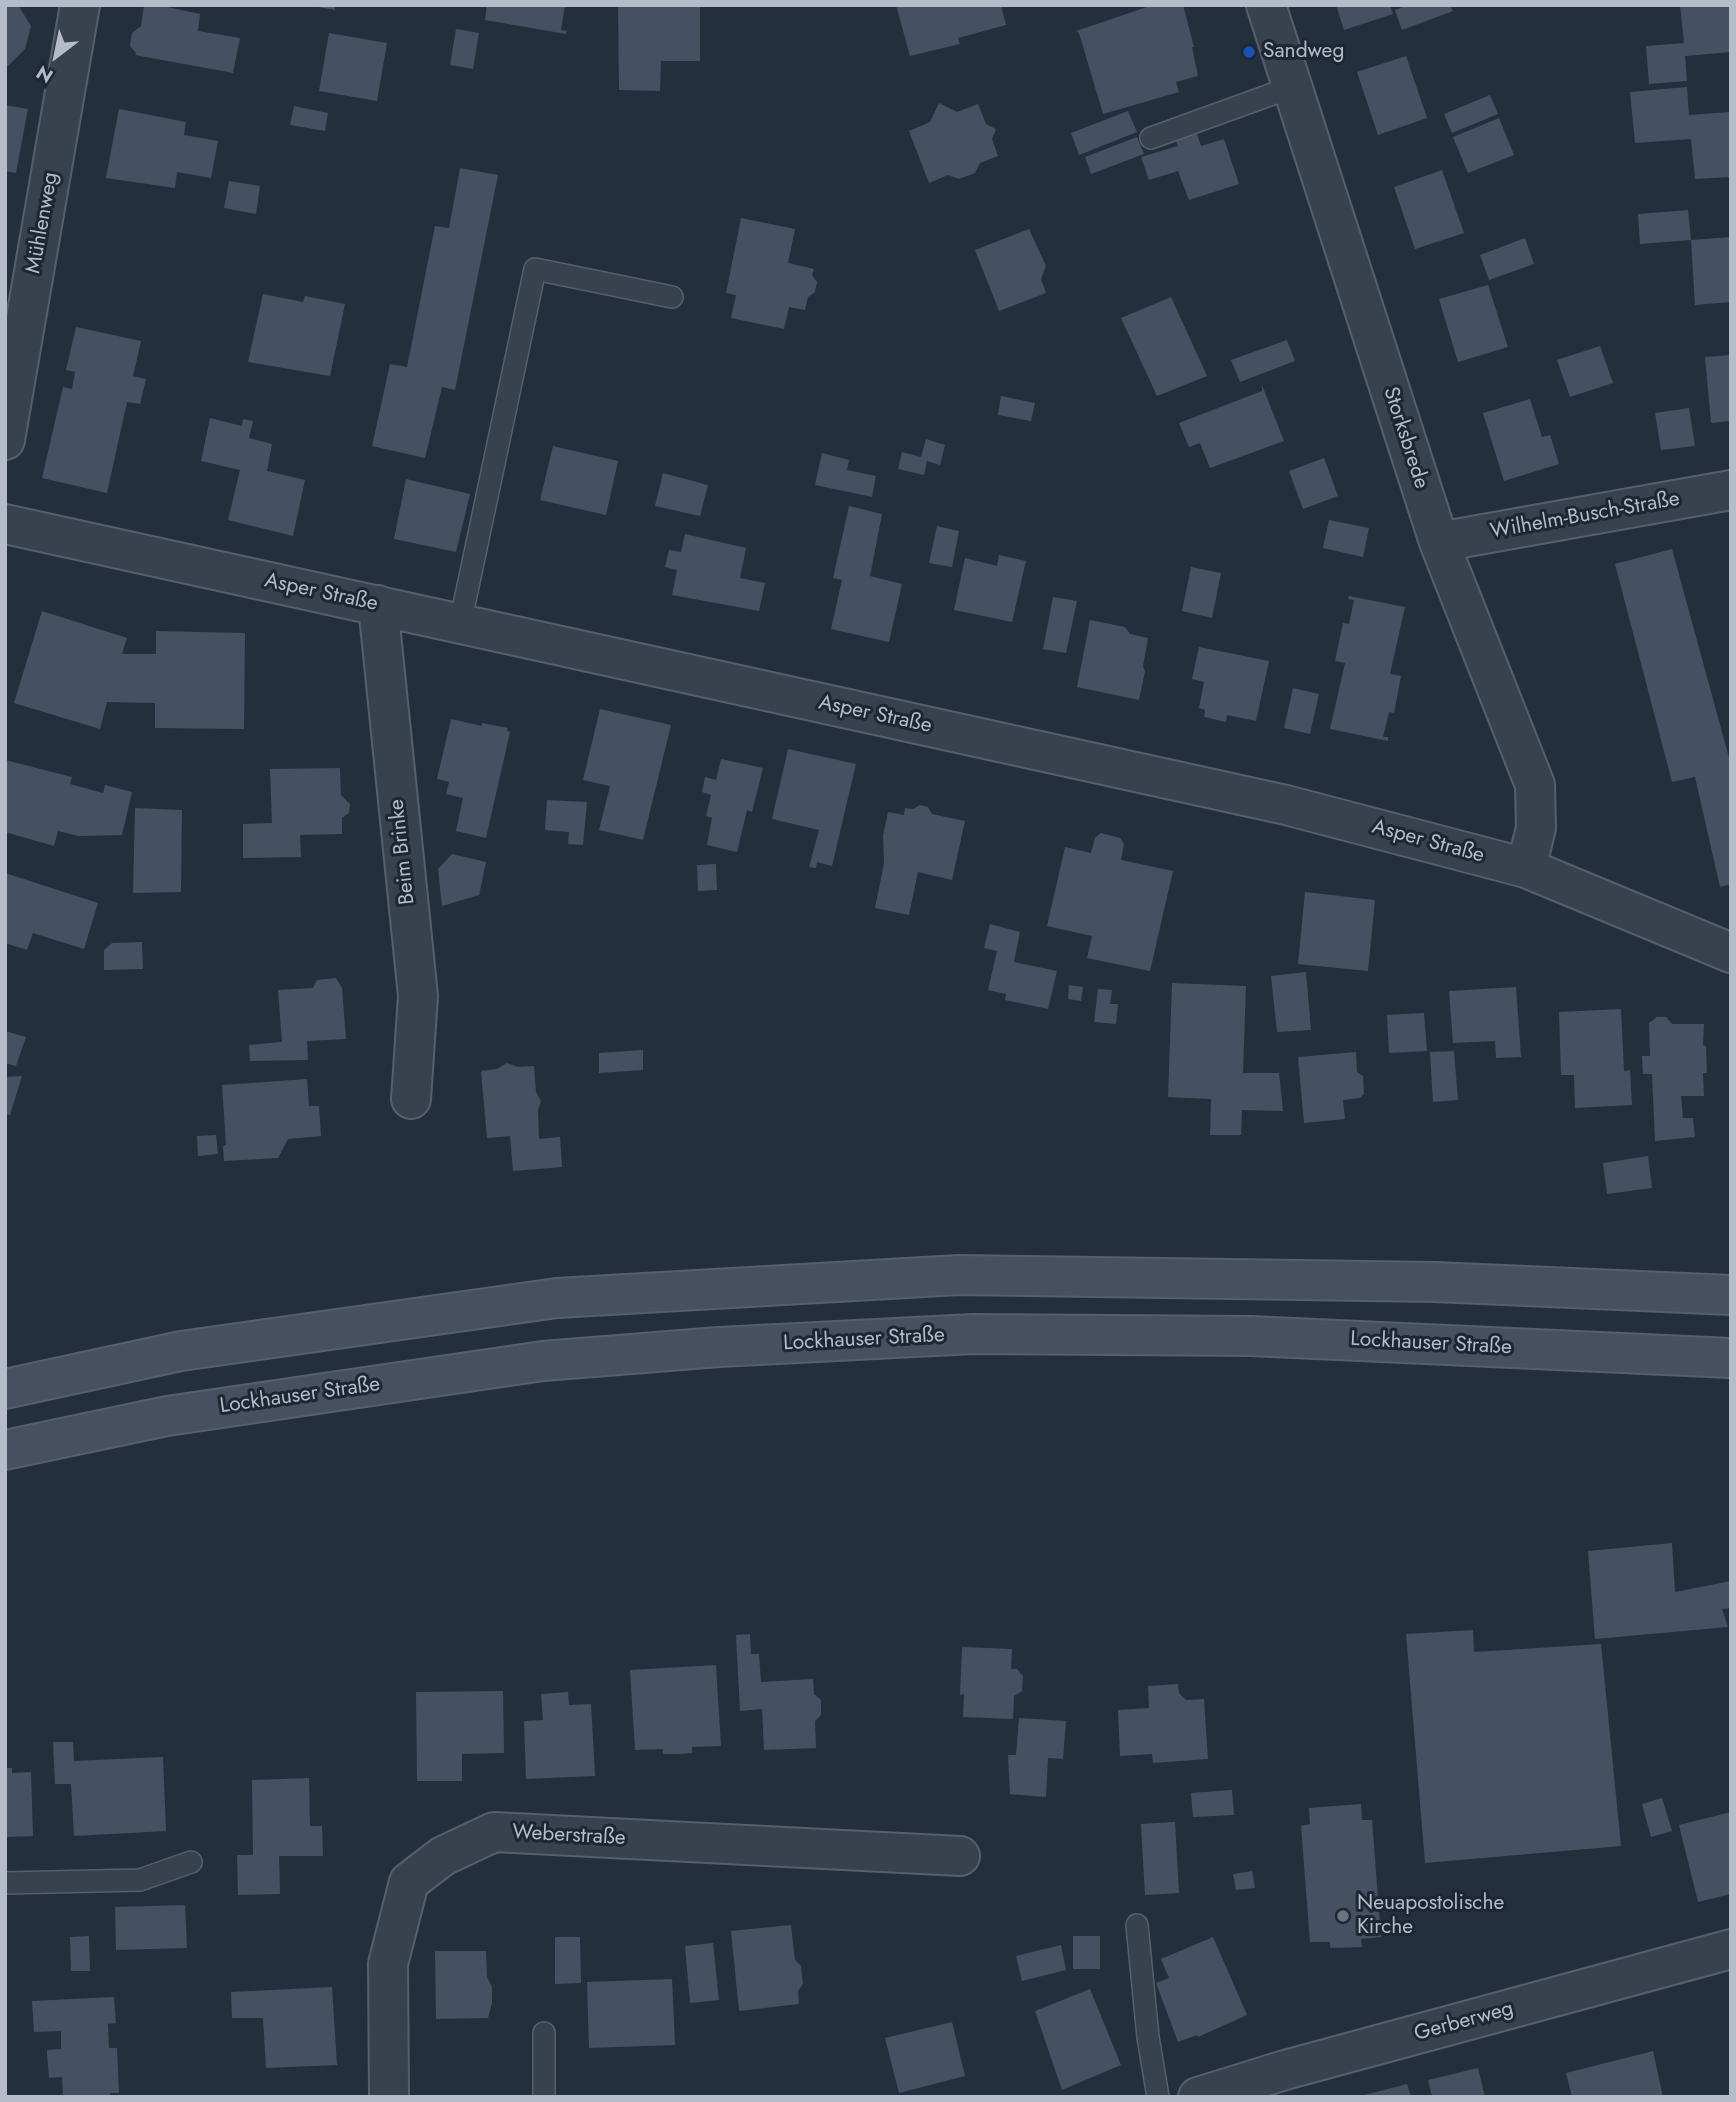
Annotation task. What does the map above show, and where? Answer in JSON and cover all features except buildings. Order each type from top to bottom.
[{"type":"main road","points":[[5,1389],[181,1351],[557,1298],[959,1275],[1435,1282],[1731,1295]]},
{"type":"main road","name":"Lockhauser Straße","points":[[5,1450],[167,1416],[489,1368],[542,1361],[719,1347],[974,1334],[1250,1336],[1731,1358]]},
{"type":"street","name":"Mühlenweg","points":[[5,440],[80,5]]},
{"type":"street","name":"Storksbrede","points":[[1266,5],[1438,542],[1535,785],[1536,828],[1525,867]]},
{"type":"street","name":"Wilhelm-Busch-Straße","points":[[1438,542],[1731,490]]},
{"type":"street","name":"Asper Straße","points":[[5,524],[1286,805],[1525,867],[1731,953]]},
{"type":"street","name":"Beim Brinke","points":[[378,606],[418,996],[411,1099]]},
{"type":"street","name":"Weberstraße","points":[[389,2097],[388,1964],[409,1882],[443,1856],[494,1832],[960,1856]]},
{"type":"street","name":"Gerberweg","points":[[1198,2097],[1298,2067],[1731,1949]]},
{"type":"lane","points":[[1151,138],[1292,87]]},
{"type":"lane","points":[[460,624],[535,268],[672,297]]},
{"type":"lane","points":[[5,1883],[140,1880],[191,1862]]},
{"type":"lane","points":[[1137,1925],[1148,2036],[1158,2097]]},
{"type":"lane","points":[[544,2033],[544,2097]]},
{"type":"place","name":"Sandweg","points":[[1249,52]]},
{"type":"place","name":"Neuapostolische Kirche","points":[[1343,1916]]}]
